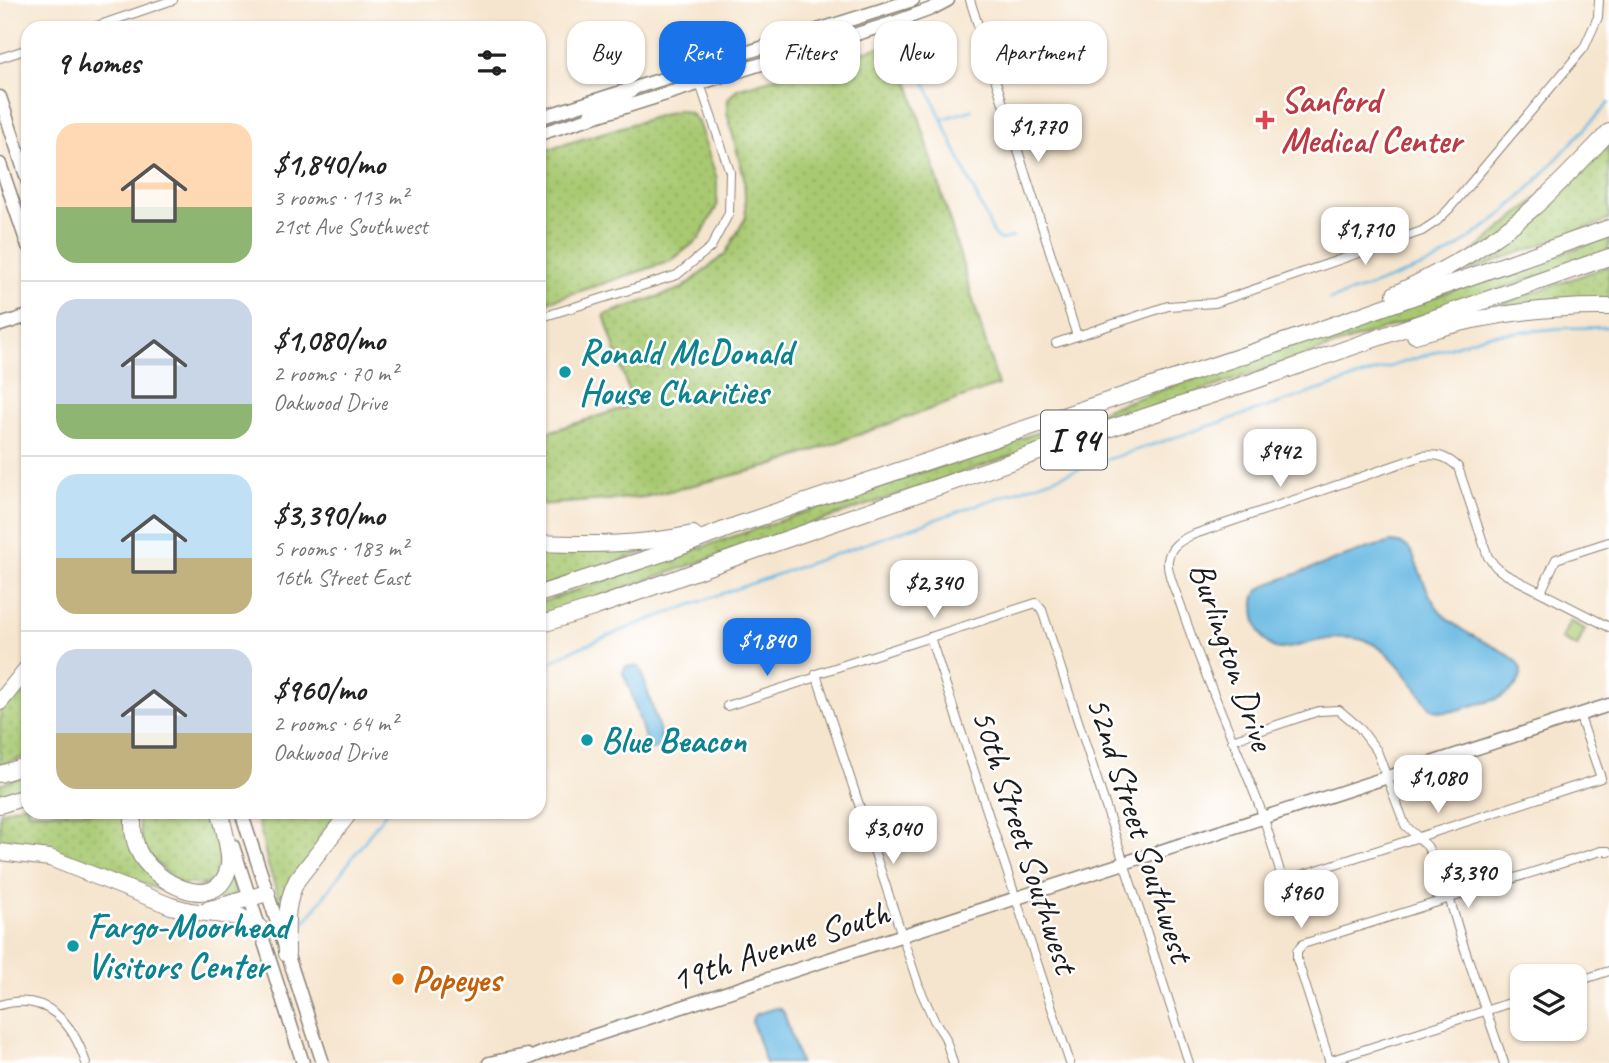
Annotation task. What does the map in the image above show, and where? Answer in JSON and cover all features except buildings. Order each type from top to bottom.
[{"type":"highway","points":[[1316,331],[1420,282],[1488,243],[1543,199],[1609,132]]},
{"type":"highway","name":"I 94","points":[[546,592],[1609,229]]},
{"type":"highway","name":"I 94","points":[[546,623],[1609,257]]},
{"type":"highway","points":[[1251,382],[1495,314],[1544,308],[1609,307]]},
{"type":"highway","points":[[546,542],[588,545],[628,543],[684,536],[740,524]]},
{"type":"highway","points":[[546,633],[596,607]]},
{"type":"highway","points":[[0,702],[21,676]]},
{"type":"highway","points":[[0,774],[21,767]]},
{"type":"highway","points":[[0,805],[21,798]]},
{"type":"highway","points":[[134,819],[138,849],[150,868],[176,886],[200,892],[216,887],[229,864],[222,819]]},
{"type":"highway","points":[[287,954],[287,905],[290,893],[345,819]]},
{"type":"highway","points":[[0,852],[50,858],[171,906],[241,917],[259,927]]},
{"type":"highway","points":[[197,911],[267,893]]},
{"type":"street","points":[[120,21],[173,0]]},
{"type":"street","points":[[746,53],[913,0]]},
{"type":"street","points":[[746,68],[931,9],[948,0]]},
{"type":"street","points":[[970,0],[1077,336]]},
{"type":"street","points":[[1056,343],[1168,306],[1215,303],[1422,231],[1448,209],[1584,48],[1598,17],[1599,0]]},
{"type":"street","points":[[0,58],[21,51]]},
{"type":"street","points":[[546,116],[659,80]]},
{"type":"street","points":[[546,132],[694,84]]},
{"type":"street","points":[[546,316],[677,275],[712,247],[729,214],[730,172],[701,84]]},
{"type":"street","points":[[588,118],[590,111],[627,97],[637,87]]},
{"type":"street","points":[[0,97],[21,161]]},
{"type":"street","points":[[546,128],[580,115],[580,105]]},
{"type":"street","points":[[0,164],[21,226]]},
{"type":"street","points":[[0,325],[21,318]]},
{"type":"street","name":"Burlington Drive","points":[[1417,837],[1283,881],[1263,818],[1209,685],[1169,570],[1171,551],[1179,541],[1422,456],[1437,454],[1448,458],[1458,467],[1488,557],[1496,567],[1609,627]]},
{"type":"street","points":[[1541,592],[1556,559],[1609,542]]},
{"type":"street","name":"52nd Street Southwest","points":[[930,637],[1035,603],[1042,610],[1189,1063]]},
{"type":"street","points":[[727,706],[930,637]]},
{"type":"street","name":"50th Street Southwest","points":[[930,637],[1070,1063]]},
{"type":"street","points":[[816,675],[919,987],[944,1037],[953,1063]]},
{"type":"street","name":"19th Avenue South","points":[[518,1063],[544,1052],[1609,705]]},
{"type":"street","points":[[1232,740],[1319,711],[1339,710],[1359,727],[1377,751],[1405,825],[1427,846],[1442,873],[1461,938],[1504,1063]]},
{"type":"street","points":[[1417,837],[1601,778],[1579,714]]},
{"type":"street","points":[[223,819],[303,1063]]},
{"type":"street","points":[[243,819],[323,1063]]},
{"type":"street","points":[[1510,1003],[1330,1062],[1297,959],[1297,951],[1303,944],[1601,850],[1609,852]]},
{"type":"street","points":[[1587,978],[1609,971]]},
{"type":"street","points":[[0,1005],[33,1003],[55,1013],[76,1037],[86,1063]]},
{"type":"street","name":"19th Avenue South","points":[[489,1063],[544,1052]]},
{"type":"green space","points":[[874,49],[874,84],[909,84],[998,385],[771,466],[645,497],[546,504],[546,433],[633,405],[604,315],[683,288],[725,254],[746,217],[744,177],[727,113],[728,99],[737,89],[760,82],[860,84],[860,53]]},
{"type":"green space","points":[[678,110],[690,113],[698,122],[717,179],[717,206],[700,238],[671,261],[546,302],[546,150]]},
{"type":"green space","points":[[1609,138],[1609,220],[1449,278],[1447,274]]},
{"type":"green space","points":[[1609,237],[1609,252],[546,615],[546,601]]},
{"type":"green space","points":[[1609,266],[1609,303],[1495,311],[1494,306]]},
{"type":"green space","points":[[643,546],[646,552],[546,586],[546,548]]},
{"type":"green space","points":[[1570,621],[1585,629],[1577,647],[1561,639]]},
{"type":"green space","points":[[21,684],[21,758],[0,765],[0,708]]},
{"type":"green space","points":[[21,776],[21,791],[0,798],[0,784]]},
{"type":"green space","points":[[21,805],[21,819],[129,819],[129,837],[181,893],[228,878],[232,880],[236,895],[209,901],[182,898],[98,867],[0,847],[0,812]]},
{"type":"green space","points":[[138,819],[208,819],[218,850],[215,872],[219,875],[208,884],[179,884],[143,850]]},
{"type":"green space","points":[[257,819],[340,819],[282,908],[268,865]]},
{"type":"water","points":[[1391,542],[1404,545],[1410,550],[1430,596],[1448,619],[1503,652],[1519,665],[1521,673],[1518,682],[1509,692],[1497,699],[1443,712],[1433,710],[1397,664],[1373,644],[1339,638],[1279,649],[1268,644],[1257,626],[1254,612],[1256,594],[1261,589],[1271,583]]},
{"type":"water","points":[[625,667],[641,670],[659,729],[662,746],[652,750],[645,746],[646,742],[623,673]]},
{"type":"water","points":[[775,1008],[784,1013],[800,1063],[766,1063],[752,1022],[757,1014]]},
{"type":"waterway","points":[[926,84],[994,235],[1000,240],[1013,237]]},
{"type":"waterway","points":[[1329,300],[1434,262],[1454,250],[1521,197],[1609,103]]},
{"type":"waterway","points":[[942,119],[972,110]]},
{"type":"waterway","points":[[546,665],[571,651],[724,593],[1109,459],[1487,335],[1609,327]]},
{"type":"waterway","points":[[305,922],[381,819]]},
{"type":"place","name":"Sanford Medical Center","points":[[1265,120]]},
{"type":"place","name":"Ronald McDonald House Charities","points":[[565,372]]},
{"type":"place","name":"Blue Beacon","points":[[587,740]]},
{"type":"place","name":"Fargo-Moorhead Visitors Center","points":[[73,946]]},
{"type":"place","name":"Popeyes","points":[[398,979]]}]
